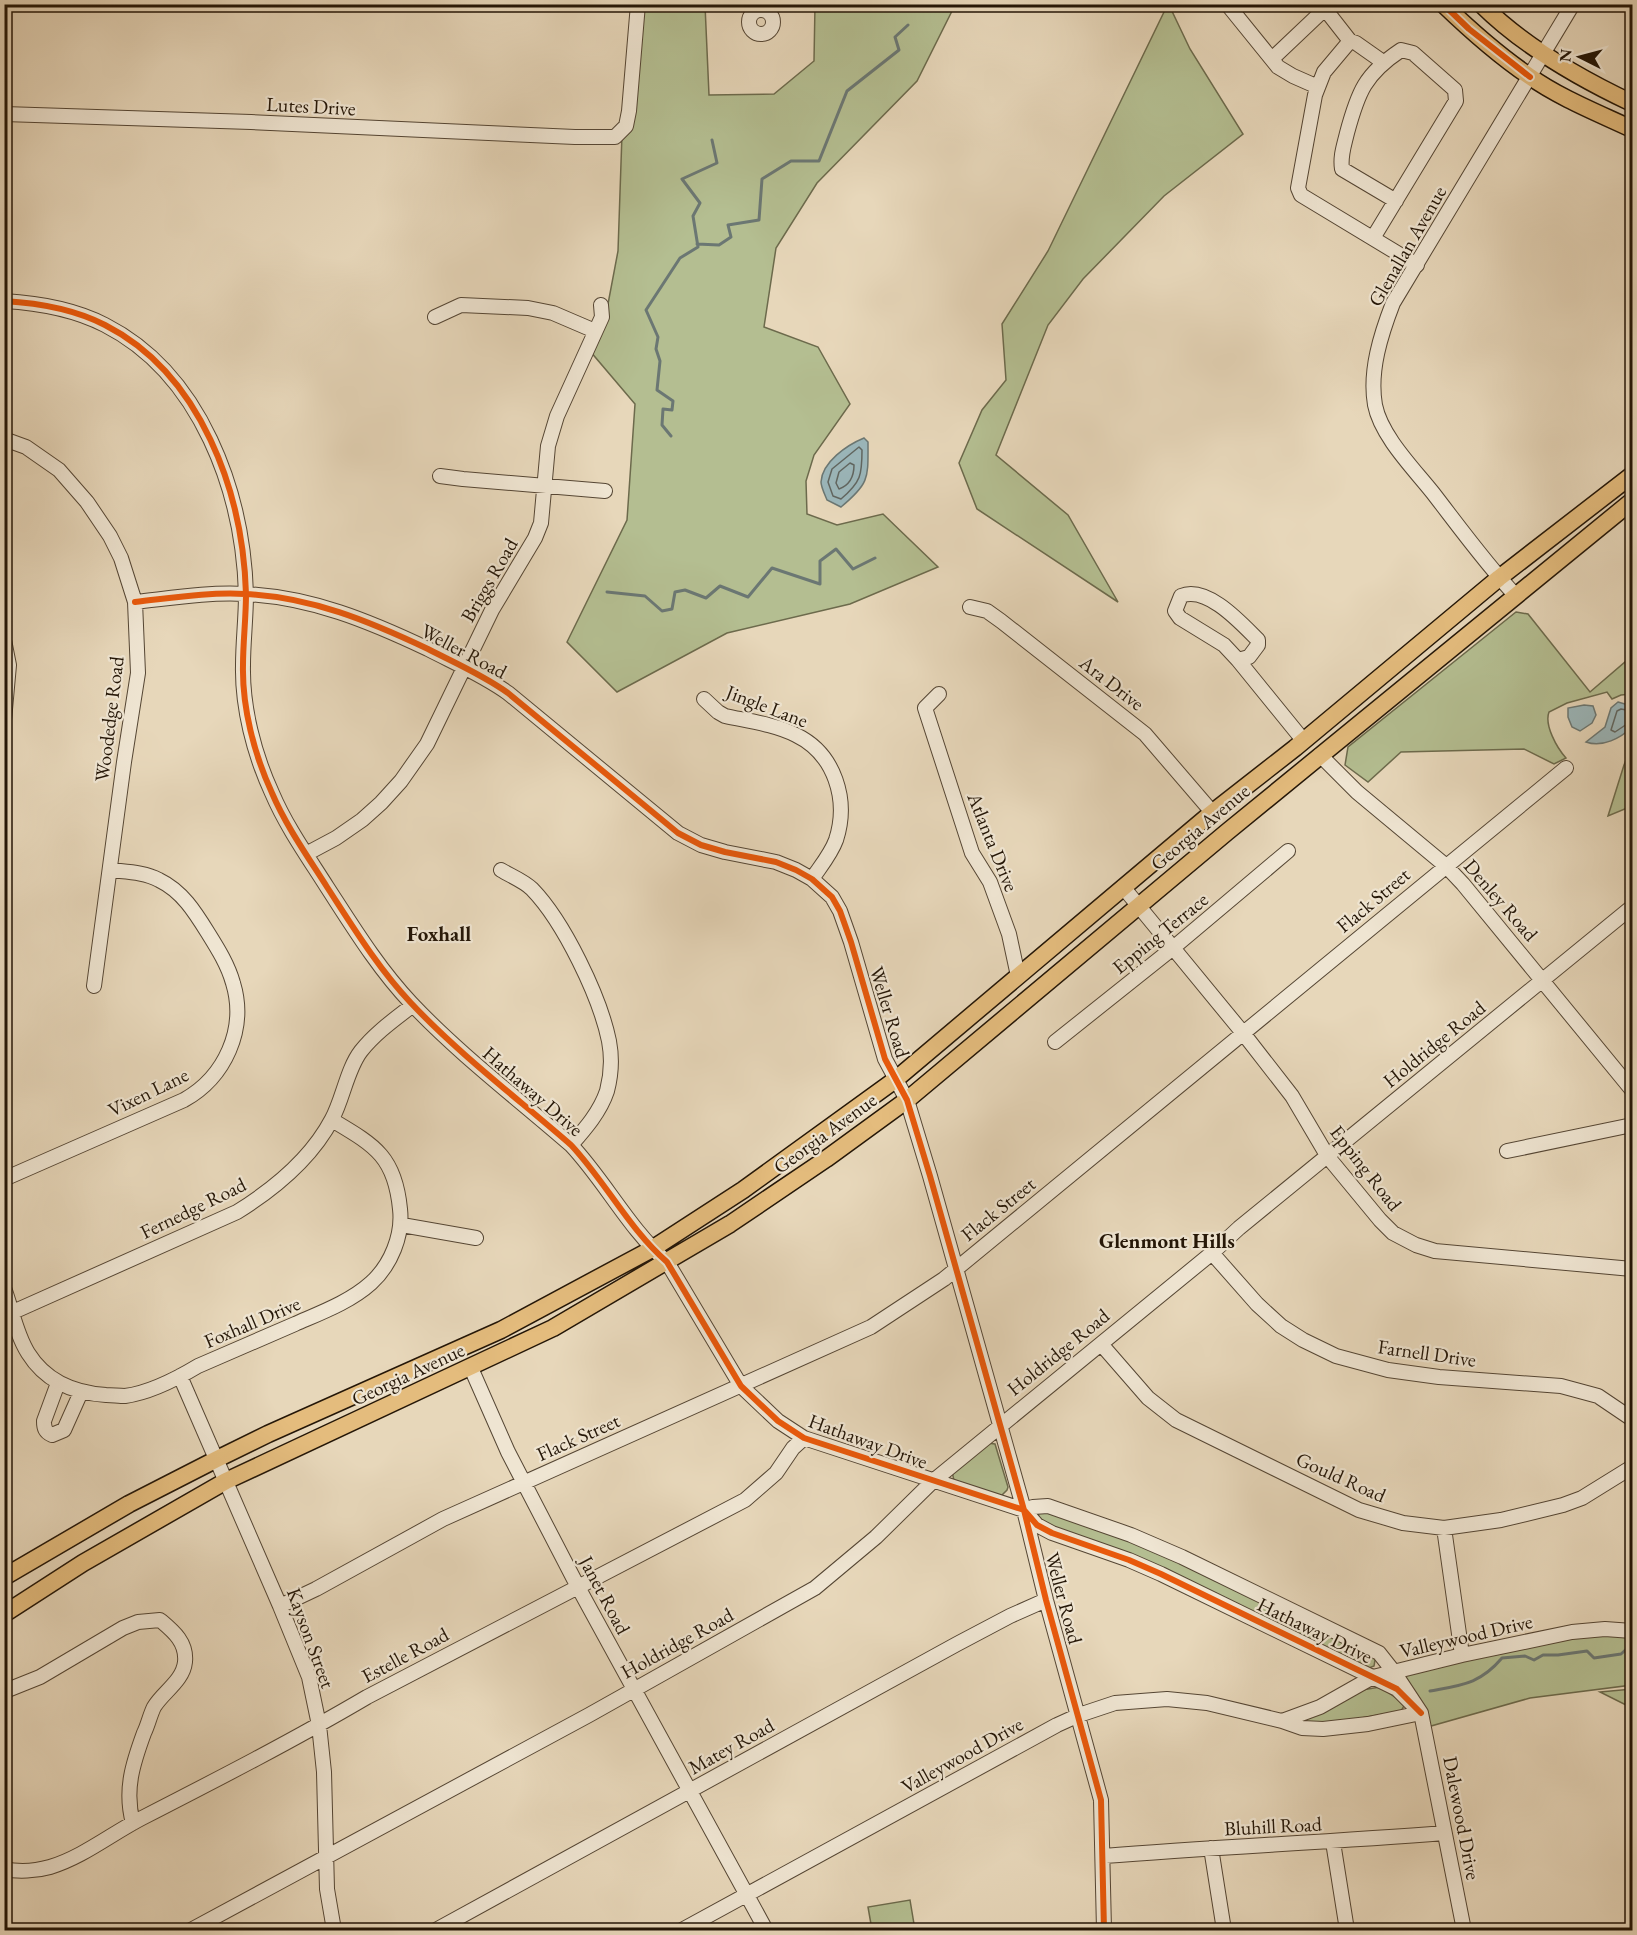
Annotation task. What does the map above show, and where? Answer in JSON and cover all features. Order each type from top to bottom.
[{"type":"main road","points":[[1443,4],[1469,29],[1530,77],[1632,129]]},
{"type":"main road","points":[[1481,4],[1500,23],[1562,67],[1632,104]]},
{"type":"main road","name":"Georgia Avenue","points":[[4,1577],[129,1504],[216,1459],[501,1330],[652,1249],[754,1182],[895,1080],[1212,812],[1499,578],[1632,475]]},
{"type":"main road","name":"Georgia Avenue","points":[[4,1614],[83,1563],[226,1482],[553,1328],[730,1224],[826,1160],[906,1100],[1320,755],[1632,501]]},
{"type":"street","name":"Lutes Drive","points":[[4,114],[615,137],[626,126],[629,111],[638,4]]},
{"type":"street","name":"Glenallan Avenue","points":[[1516,596],[1499,578],[1397,447],[1382,424],[1376,406],[1375,376],[1383,328],[1394,303],[1573,4]]},
{"type":"street","points":[[1228,5],[1278,67],[1318,87]]},
{"type":"street","points":[[1272,59],[1328,7],[1350,41],[1383,62]]},
{"type":"street","points":[[1350,41],[1324,72],[1315,95],[1298,188],[1301,195],[1417,265]]},
{"type":"street","points":[[1373,238],[1396,201],[1456,101],[1455,90],[1413,53],[1401,50],[1383,62],[1358,96],[1340,158],[1342,169],[1396,201]]},
{"type":"street","name":"Hathaway Drive","points":[[4,301],[57,308],[103,324],[123,335],[139,348],[169,375],[187,399],[204,428],[225,475],[241,539],[246,594],[243,669],[247,714],[261,765],[272,794],[306,854],[365,946],[413,1005],[570,1144],[586,1161],[652,1249],[667,1262],[741,1386],[778,1421],[804,1438],[932,1482],[1024,1510],[1037,1525],[1052,1533],[1120,1556],[1161,1574],[1373,1677]]},
{"type":"street","points":[[435,317],[461,305],[528,308],[553,313],[595,332]]},
{"type":"street","name":"Briggs Road","points":[[306,854],[363,820],[401,781],[427,744],[492,610],[535,538],[541,523],[549,446],[557,416],[602,316],[601,305]]},
{"type":"street","name":"Woodedge Road","points":[[4,439],[26,447],[59,470],[87,502],[110,536],[121,558],[135,602],[138,673],[94,986]]},
{"type":"street","points":[[440,476],[605,491]]},
{"type":"street","name":"Weller Road","points":[[135,602],[210,594],[246,594],[293,599],[344,612],[376,625],[485,677],[508,693],[678,833],[709,848],[776,862],[796,870],[812,879],[832,897],[840,911],[851,942],[885,1059],[906,1100],[930,1176],[1024,1510],[1046,1600],[1101,1800],[1104,1930]]},
{"type":"street","points":[[1238,660],[1249,657],[1258,645],[1257,640],[1233,615],[1218,605],[1198,594],[1181,596],[1175,611],[1180,618],[1224,645],[1303,740]]},
{"type":"street","name":"Ara Drive","points":[[970,607],[987,611],[1001,621],[1145,734],[1212,812]]},
{"type":"street","points":[[4,640],[9,665],[4,720]]},
{"type":"street","name":"Atlanta Drive","points":[[939,694],[925,708],[972,853],[990,882],[1009,934],[1018,976]]},
{"type":"street","name":"Jingle Lane","points":[[704,699],[725,716],[796,735],[821,754],[831,768],[840,789],[841,820],[835,843],[812,879]]},
{"type":"street","name":"Denley Road","points":[[1320,755],[1357,792],[1446,866],[1463,884],[1632,1090]]},
{"type":"street","name":"Flack Street","points":[[280,1606],[316,1589],[443,1519],[871,1327],[944,1279],[1566,768]]},
{"type":"street","name":"Epping Terrace","points":[[1055,1042],[1173,948],[1288,851]]},
{"type":"street","name":"Vixen Lane","points":[[4,1179],[199,1092],[217,1074],[227,1058],[237,1026],[234,984],[226,963],[196,914],[177,891],[158,879],[143,874],[110,870]]},
{"type":"street","points":[[501,870],[530,887],[540,898],[573,948],[596,998],[609,1042],[611,1068],[606,1092],[592,1120],[570,1144]]},
{"type":"street","name":"Epping Road","points":[[1123,887],[1243,1033],[1292,1096],[1328,1157],[1393,1233],[1416,1245],[1459,1254],[1632,1269]]},
{"type":"street","name":"Holdridge Road","points":[[191,1930],[634,1690],[815,1588],[876,1537],[932,1482],[999,1425],[1101,1344],[1239,1228],[1632,907]]},
{"type":"street","name":"Fernedge Road","points":[[13,1312],[237,1212],[269,1191],[304,1159],[332,1120],[359,1053],[369,1041],[413,1005]]},
{"type":"street","name":"Foxhall Drive","points":[[4,1288],[20,1338],[38,1366],[58,1383],[81,1392],[124,1396],[180,1376],[198,1366],[322,1313],[358,1293],[372,1282],[382,1270],[394,1248],[402,1225],[398,1187],[388,1165],[372,1144],[332,1120]]},
{"type":"street","points":[[1507,1150],[1632,1125]]},
{"type":"street","points":[[402,1225],[476,1238]]},
{"type":"street","name":"Farnell Drive","points":[[1212,1252],[1257,1304],[1281,1326],[1336,1356],[1388,1370],[1439,1377],[1561,1386],[1598,1396],[1632,1419]]},
{"type":"street","name":"Gould Road","points":[[1101,1344],[1148,1398],[1176,1420],[1359,1510],[1403,1523],[1444,1528],[1501,1520],[1563,1505],[1582,1498],[1632,1467]]},
{"type":"street","name":"Janet Road","points":[[471,1368],[508,1452],[578,1587],[766,1930]]},
{"type":"street","name":"Kayson Street","points":[[180,1376],[309,1677],[319,1725],[324,1772],[327,1889],[334,1930]]},
{"type":"street","points":[[58,1383],[44,1421],[47,1433],[52,1434],[64,1430],[81,1392]]},
{"type":"street","name":"Estelle Road","points":[[4,1869],[14,1871],[48,1868],[74,1858],[367,1697],[745,1500],[776,1473],[793,1448],[804,1438]]},
{"type":"street","name":"Hathaway Drive","points":[[1024,1510],[1048,1506],[1131,1534],[1379,1653],[1394,1672]]},
{"type":"street","points":[[1444,1528],[1462,1655]]},
{"type":"street","name":"Matey Road","points":[[436,1930],[967,1639],[1046,1600]]},
{"type":"street","points":[[4,1726],[5,1691],[40,1677],[123,1628],[138,1622],[160,1620],[177,1635],[184,1648],[185,1663],[180,1677],[154,1707],[133,1763],[128,1788],[134,1823]]},
{"type":"street","name":"Valleywood Drive","points":[[1282,1721],[1320,1707],[1373,1677],[1462,1655],[1572,1632],[1605,1629],[1632,1631]]},
{"type":"street","name":"Dalewood Drive","points":[[1394,1672],[1421,1713],[1464,1930]]},
{"type":"street","points":[[1373,1677],[1397,1689],[1421,1713]]},
{"type":"street","name":"Valleywood Drive","points":[[682,1930],[1078,1715],[1115,1703],[1167,1699],[1207,1703],[1302,1728],[1323,1729],[1368,1724],[1421,1713]]},
{"type":"street","name":"Bluhill Road","points":[[1104,1856],[1444,1833]]},
{"type":"street","points":[[1333,1842],[1347,1930]]},
{"type":"street","points":[[1211,1848],[1224,1930]]},
{"type":"green space","points":[[638,5],[705,5],[709,95],[774,94],[814,61],[815,5],[955,5],[917,81],[817,183],[776,248],[764,327],[818,347],[850,404],[814,455],[806,481],[807,514],[837,525],[883,514],[938,567],[850,604],[727,633],[617,692],[567,642],[627,520],[635,404],[590,351],[608,304],[618,251],[622,134]]},
{"type":"green space","points":[[1161,5],[1169,5],[1190,49],[1243,134],[1164,196],[1083,279],[1048,325],[996,455],[1068,515],[1118,602],[977,509],[959,463],[982,410],[1006,380],[1002,324],[1048,251],[1164,12]]},
{"type":"green space","points":[[1516,612],[1528,614],[1590,692],[1632,656],[1632,698],[1631,694],[1612,699],[1607,692],[1567,703],[1549,712],[1550,730],[1566,758],[1554,764],[1524,749],[1401,752],[1368,782],[1345,765],[1348,747]]},
{"type":"green space","points":[[1632,746],[1632,806],[1608,816],[1624,765]]},
{"type":"green space","points":[[987,1443],[995,1444],[1008,1487],[1001,1496],[954,1481],[952,1471]]},
{"type":"green space","points":[[1049,1512],[1157,1551],[1373,1656],[1374,1666],[1369,1668],[1040,1522],[1038,1513]]},
{"type":"green space","points":[[1632,1631],[1632,1685],[1530,1698],[1424,1728],[1421,1713],[1373,1677],[1572,1632]]},
{"type":"green space","points":[[1380,1687],[1405,1704],[1401,1711],[1333,1723],[1307,1723],[1305,1719],[1362,1690]]},
{"type":"green space","points":[[1632,1689],[1632,1708],[1600,1692]]},
{"type":"green space","points":[[910,1900],[915,1930],[872,1930],[868,1907]]},
{"type":"water","points":[[864,438],[868,442],[865,479],[857,492],[841,507],[827,500],[821,484],[822,475],[837,455]]},
{"type":"water","points":[[1618,702],[1632,706],[1632,727],[1605,743],[1586,742],[1605,727],[1611,708]]},
{"type":"water","points":[[1593,706],[1596,715],[1592,723],[1580,731],[1572,727],[1568,717],[1568,708]]},
{"type":"waterway","points":[[697,244],[719,245],[731,237],[728,225],[759,220],[762,179],[791,161],[819,161],[847,91],[899,50],[895,37],[908,25]]},
{"type":"waterway","points":[[671,436],[662,425],[663,409],[672,410],[673,401],[657,390],[660,361],[656,349],[658,337],[646,310],[680,258],[698,247],[693,216],[700,203],[682,179],[717,163],[712,140]]},
{"type":"waterway","points":[[607,592],[645,596],[662,611],[672,609],[675,592],[685,590],[706,598],[720,586],[748,597],[772,568],[820,584],[820,561],[836,549],[853,569],[875,558]]},
{"type":"waterway","points":[[1430,1691],[1470,1682],[1486,1673],[1502,1658],[1525,1656],[1534,1660],[1543,1655],[1587,1651],[1594,1658],[1621,1654],[1632,1644]]},
{"type":"cycle path","points":[[1443,4],[1469,29],[1530,77]]},
{"type":"cycle path","points":[[4,301],[56,308],[105,325],[138,346],[167,373],[191,405],[210,440],[225,477],[236,516],[243,555],[246,594],[243,681],[247,714],[260,762],[284,817],[356,932],[399,990],[429,1022],[571,1145],[641,1235],[667,1262],[741,1386],[778,1421],[804,1438],[1024,1510],[1037,1525],[1052,1533],[1129,1560],[1161,1574],[1397,1689],[1421,1713]]},
{"type":"cycle path","points":[[135,602],[217,594],[269,596],[316,605],[384,629],[489,680],[508,693],[678,833],[701,845],[776,862],[796,870],[812,879],[832,897],[840,911],[851,942],[885,1059],[907,1100],[930,1176],[1024,1510],[1046,1600],[1101,1800],[1104,1930]]},
{"type":"district","name":"Foxhall","points":[[439,933]]},
{"type":"district","name":"Glenmont Hills","points":[[1167,1240]]}]
